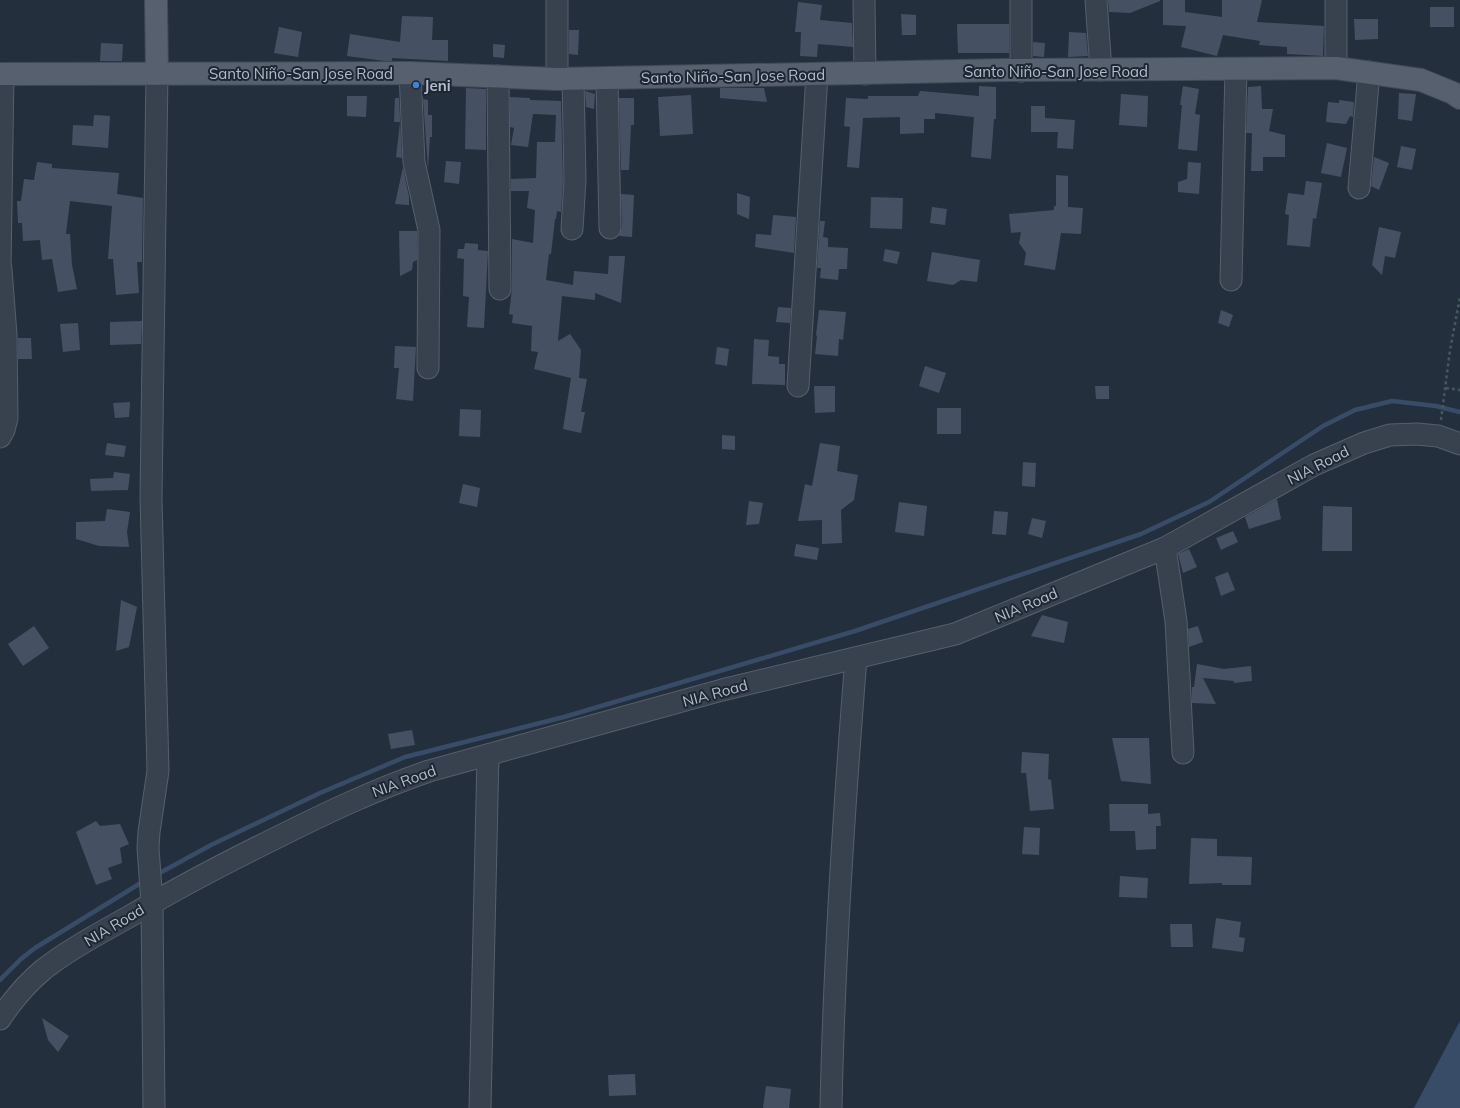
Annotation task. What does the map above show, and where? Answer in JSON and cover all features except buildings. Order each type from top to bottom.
[{"type":"main road","points":[[156,0],[157,73]]},
{"type":"main road","name":"Santo Niño-San Jose Road","points":[[1,74],[410,73],[565,79],[1022,71],[1336,68],[1421,80],[1454,93],[1460,98]]},
{"type":"street","points":[[557,0],[575,180],[572,229]]},
{"type":"street","points":[[864,0],[865,74]]},
{"type":"street","points":[[1022,0],[1022,71]]},
{"type":"street","points":[[1096,0],[1101,70]]},
{"type":"street","points":[[1336,0],[1336,68]]},
{"type":"street","points":[[1231,280],[1236,69]]},
{"type":"street","points":[[1359,188],[1369,72]]},
{"type":"street","points":[[154,1108],[152,903],[148,832],[158,771],[151,498],[157,73]]},
{"type":"street","points":[[410,73],[414,162],[429,230],[428,368]]},
{"type":"street","points":[[0,436],[4,430],[7,418],[6,335],[0,269],[1,74]]},
{"type":"street","points":[[798,386],[817,74]]},
{"type":"street","points":[[498,76],[500,289]]},
{"type":"street","points":[[608,78],[610,228]]},
{"type":"street","name":"NIA Road","points":[[0,1019],[23,990],[44,970],[67,953],[152,903],[216,868],[363,796],[429,771],[488,756],[722,690],[956,634],[1165,548],[1314,465],[1364,443],[1390,435],[1417,434],[1438,436],[1460,444]]},
{"type":"street","points":[[1165,548],[1176,621],[1183,753]]},
{"type":"street","points":[[831,1108],[834,986],[856,658]]},
{"type":"street","points":[[480,1108],[488,756]]},
{"type":"path","points":[[1442,413],[1450,350],[1460,297]]},
{"type":"path","points":[[1446,388],[1460,390]]},
{"type":"water","points":[[1460,1021],[1460,1108],[1414,1108]]},
{"type":"waterway","points":[[156,875],[211,845],[320,793],[405,757],[564,717],[855,631],[1141,534],[1209,502],[1323,426],[1355,410],[1392,401],[1436,406],[1460,412]]},
{"type":"waterway","points":[[0,980],[21,959],[35,948],[144,881]]},
{"type":"place","name":"Jeni","points":[[416,85]]}]
